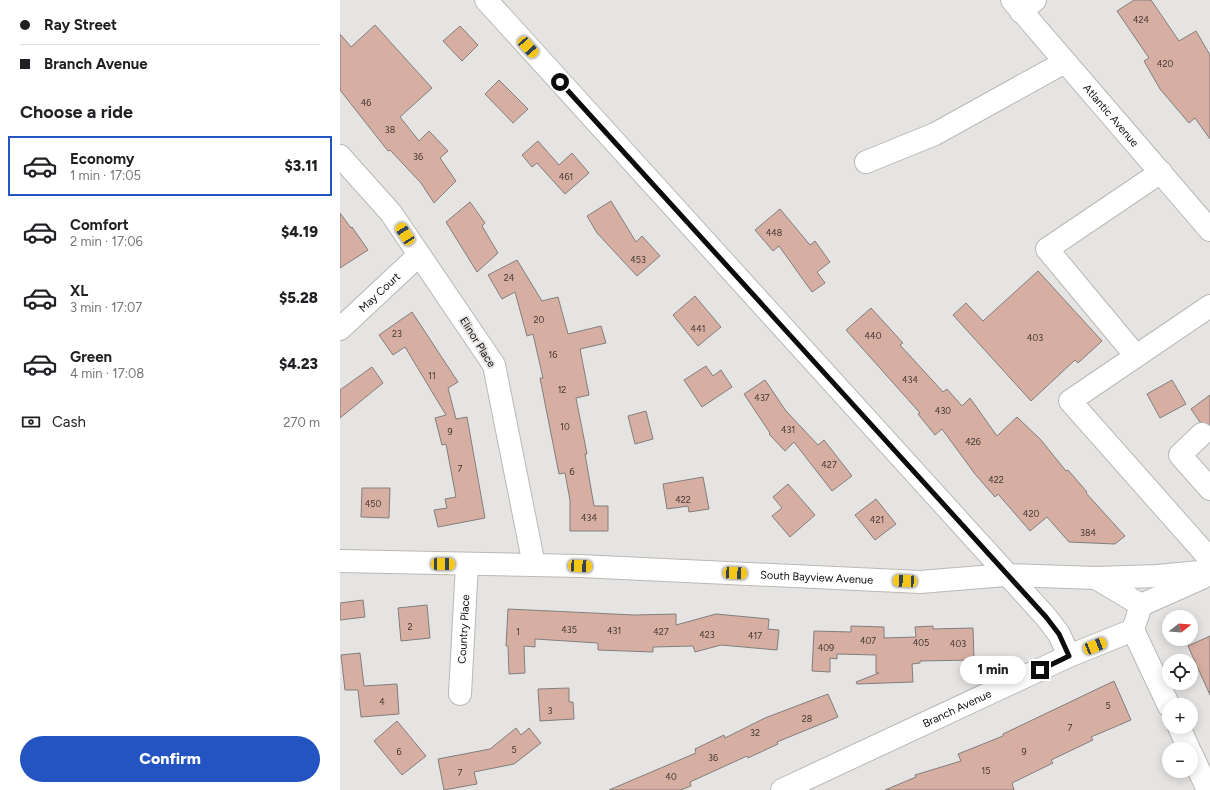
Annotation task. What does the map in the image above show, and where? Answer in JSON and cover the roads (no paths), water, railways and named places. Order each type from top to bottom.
[{"type":"street","points":[[486,0],[1059,634],[1069,656]]},
{"type":"street","name":"Atlantic Avenue","points":[[1023,4],[1065,62],[1210,230]]},
{"type":"street","points":[[866,162],[935,134],[1065,62]]},
{"type":"street","name":"Elinor Place","points":[[340,156],[374,191],[391,213],[494,365],[534,565]]},
{"type":"street","points":[[1136,356],[1047,249],[1161,172]]},
{"type":"street","name":"May Court","points":[[340,329],[419,255]]},
{"type":"street","points":[[1210,306],[1070,401],[1210,559]]},
{"type":"street","points":[[1202,434],[1180,455],[1210,489]]},
{"type":"street","name":"South Bayview Avenue","points":[[340,561],[534,565],[920,582],[1006,575],[1096,578],[1141,605]]},
{"type":"street","name":"Country Place","points":[[460,694],[467,564]]},
{"type":"street","points":[[1096,578],[1158,576],[1210,571]]},
{"type":"street","points":[[1165,698],[1134,630],[1141,605],[1210,574]]},
{"type":"street","name":"Branch Avenue","points":[[782,790],[1069,656],[1134,630]]},
{"type":"street","points":[[1198,768],[1208,790]]}]
